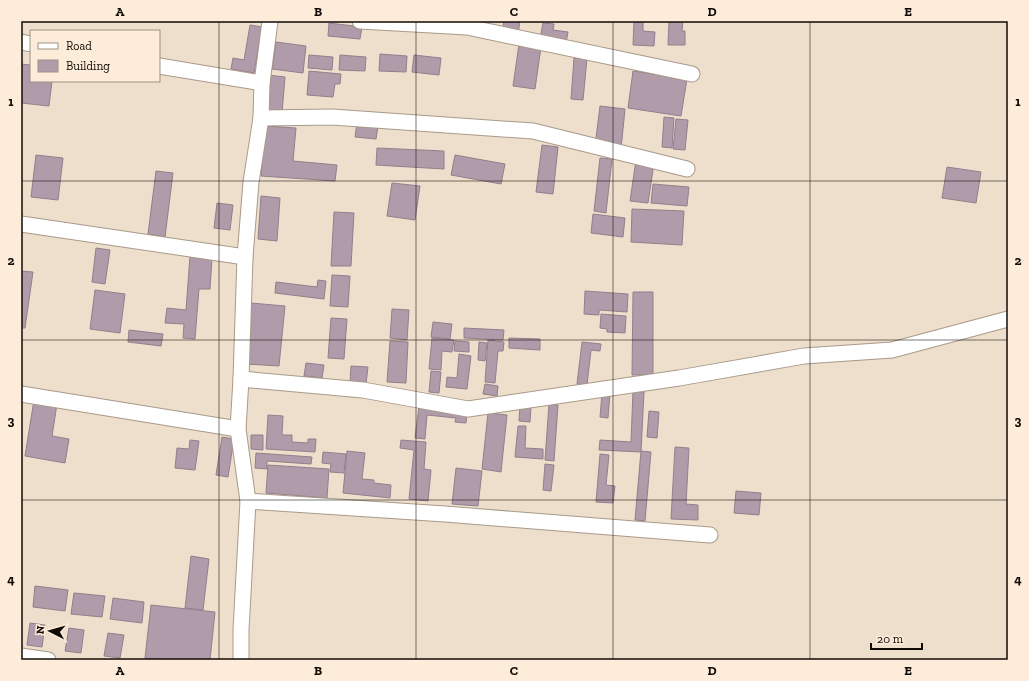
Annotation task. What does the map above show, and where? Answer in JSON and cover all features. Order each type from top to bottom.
[{"type":"street","points":[[241,660],[241,630],[248,501],[238,429],[245,257],[251,182],[261,118],[262,83],[270,21]]},
{"type":"street","points":[[360,21],[467,27],[692,74]]},
{"type":"street","points":[[160,66],[262,83]]},
{"type":"street","points":[[261,118],[332,117],[533,132],[687,169]]},
{"type":"street","points":[[21,224],[245,257]]},
{"type":"street","points":[[241,379],[363,390],[468,409],[671,380],[804,356],[892,350],[1008,319]]},
{"type":"street","points":[[21,394],[238,429]]},
{"type":"street","points":[[248,501],[710,534]]},
{"type":"street","points":[[21,656],[48,660]]},
{"type":"building","points":[[504,21],[520,21],[518,34],[502,32]]},
{"type":"building","points":[[634,21],[643,21],[643,31],[655,32],[654,46],[633,45]]},
{"type":"building","points":[[669,21],[683,21],[682,31],[685,31],[685,45],[668,45]]},
{"type":"building","points":[[329,23],[362,27],[360,39],[328,36]]},
{"type":"building","points":[[543,23],[554,24],[553,30],[568,32],[566,43],[540,39]]},
{"type":"building","points":[[250,25],[262,27],[254,73],[231,69],[233,58],[244,60]]},
{"type":"building","points":[[276,42],[306,46],[303,73],[272,69]]},
{"type":"building","points":[[519,44],[541,47],[535,89],[513,86]]},
{"type":"building","points":[[380,54],[407,56],[406,72],[379,71]]},
{"type":"building","points":[[309,55],[333,57],[332,70],[308,68]]},
{"type":"building","points":[[340,55],[366,57],[365,71],[339,70]]},
{"type":"building","points":[[414,55],[441,58],[439,75],[412,72]]},
{"type":"building","points":[[574,58],[587,59],[583,100],[571,99]]},
{"type":"building","points":[[21,64],[30,65],[30,82],[52,82],[49,106],[21,103]]},
{"type":"building","points":[[309,71],[341,74],[340,84],[335,84],[333,97],[307,95]]},
{"type":"building","points":[[633,71],[687,79],[681,116],[628,108]]},
{"type":"building","points":[[268,75],[285,77],[282,113],[264,111]]},
{"type":"building","points":[[600,106],[625,109],[621,149],[595,146]]},
{"type":"building","points":[[664,117],[674,118],[672,148],[662,147]]},
{"type":"building","points":[[676,119],[688,120],[685,150],[673,149]]},
{"type":"building","points":[[357,123],[378,126],[376,139],[355,137]]},
{"type":"building","points":[[265,126],[296,128],[293,161],[337,165],[335,181],[261,176]]},
{"type":"building","points":[[542,145],[558,147],[553,194],[536,192]]},
{"type":"building","points":[[377,148],[444,151],[444,169],[376,165]]},
{"type":"building","points":[[36,155],[63,158],[58,200],[31,197]]},
{"type":"building","points":[[455,155],[505,164],[501,184],[451,175]]},
{"type":"building","points":[[600,158],[612,159],[606,213],[594,211]]},
{"type":"building","points":[[636,160],[654,163],[648,203],[630,201]]},
{"type":"building","points":[[947,167],[981,172],[976,203],[942,198]]},
{"type":"building","points":[[156,171],[173,173],[165,237],[148,234]]},
{"type":"building","points":[[392,183],[420,186],[415,220],[387,216]]},
{"type":"building","points":[[653,184],[689,187],[687,206],[651,203]]},
{"type":"building","points":[[261,196],[280,198],[277,241],[258,239]]},
{"type":"building","points":[[217,203],[233,205],[230,230],[214,228]]},
{"type":"building","points":[[632,209],[684,211],[682,245],[631,242]]},
{"type":"building","points":[[334,212],[354,213],[351,266],[331,266]]},
{"type":"building","points":[[593,214],[625,218],[623,237],[591,233]]},
{"type":"building","points":[[96,248],[110,250],[105,284],[92,282]]},
{"type":"building","points":[[190,256],[212,258],[210,289],[199,289],[195,339],[183,338],[184,324],[165,323],[167,308],[186,310]]},
{"type":"building","points":[[21,271],[33,272],[25,328],[21,328]]},
{"type":"building","points":[[332,275],[350,276],[348,307],[330,306]]},
{"type":"building","points":[[318,280],[326,281],[324,299],[275,293],[276,282],[317,287]]},
{"type":"building","points":[[95,290],[125,294],[120,333],[90,329]]},
{"type":"building","points":[[585,291],[628,294],[627,312],[599,310],[599,315],[584,314]]},
{"type":"building","points":[[633,292],[653,292],[653,375],[632,375]]},
{"type":"building","points":[[251,303],[285,306],[279,366],[246,364]]},
{"type":"building","points":[[392,309],[409,310],[407,340],[390,338]]},
{"type":"building","points":[[601,314],[626,316],[625,333],[607,332],[607,329],[600,328]]},
{"type":"building","points":[[331,318],[347,319],[344,359],[328,358]]},
{"type":"building","points":[[433,322],[452,324],[450,339],[431,337]]},
{"type":"building","points":[[464,328],[504,330],[503,340],[464,338]]},
{"type":"building","points":[[129,330],[163,334],[161,346],[128,342]]},
{"type":"building","points":[[432,338],[454,340],[452,352],[442,351],[441,370],[429,369]]},
{"type":"building","points":[[509,338],[540,339],[540,350],[509,348]]},
{"type":"building","points":[[488,340],[504,342],[503,351],[498,351],[495,383],[485,382]]},
{"type":"building","points":[[390,341],[408,342],[406,383],[387,382]]},
{"type":"building","points":[[455,341],[469,342],[469,352],[454,351]]},
{"type":"building","points":[[479,342],[487,343],[485,361],[478,360]]},
{"type":"building","points":[[582,342],[601,344],[600,351],[591,350],[587,385],[577,384]]},
{"type":"building","points":[[459,354],[471,356],[467,389],[446,387],[447,377],[457,378]]},
{"type":"building","points":[[306,363],[324,365],[322,378],[304,376]]},
{"type":"building","points":[[351,366],[368,367],[366,384],[350,382]]},
{"type":"building","points":[[431,371],[441,372],[439,393],[429,392]]},
{"type":"building","points":[[485,384],[498,386],[497,396],[483,394]]},
{"type":"building","points":[[633,391],[644,392],[641,452],[599,450],[600,440],[631,442]]},
{"type":"building","points":[[602,393],[610,394],[608,418],[600,417]]},
{"type":"building","points":[[34,400],[57,404],[52,436],[69,439],[65,463],[25,456]]},
{"type":"building","points":[[549,404],[558,405],[554,461],[545,460]]},
{"type":"building","points":[[419,406],[467,411],[466,423],[455,422],[456,418],[427,415],[425,439],[415,438]]},
{"type":"building","points":[[520,406],[531,407],[530,422],[519,421]]},
{"type":"building","points":[[649,411],[659,412],[657,438],[647,437]]},
{"type":"building","points":[[488,413],[507,415],[501,472],[482,469]]},
{"type":"building","points":[[268,415],[283,416],[282,435],[292,435],[292,442],[308,443],[308,439],[316,439],[315,452],[266,449]]},
{"type":"building","points":[[518,426],[526,426],[525,448],[543,449],[543,459],[515,457]]},
{"type":"building","points":[[251,435],[263,435],[263,450],[251,449]]},
{"type":"building","points":[[222,437],[234,439],[228,477],[216,475]]},
{"type":"building","points":[[190,440],[199,441],[195,470],[175,468],[177,448],[189,449]]},
{"type":"building","points":[[401,440],[426,442],[424,469],[431,470],[428,501],[409,499],[414,450],[400,448]]},
{"type":"building","points":[[675,447],[689,448],[686,504],[698,505],[698,520],[671,519]]},
{"type":"building","points":[[347,451],[365,453],[362,479],[374,480],[374,483],[391,485],[390,498],[343,493]]},
{"type":"building","points":[[641,451],[651,452],[645,521],[635,520]]},
{"type":"building","points":[[323,452],[346,454],[344,473],[330,472],[331,464],[322,463]]},
{"type":"building","points":[[256,453],[312,457],[311,464],[267,461],[267,469],[255,468]]},
{"type":"building","points":[[600,454],[609,455],[606,485],[615,486],[613,503],[596,502]]},
{"type":"building","points":[[545,464],[554,465],[551,491],[543,490]]},
{"type":"building","points":[[268,465],[329,469],[327,498],[266,493]]},
{"type":"building","points":[[456,468],[482,471],[478,506],[452,504]]},
{"type":"building","points":[[736,491],[761,493],[759,515],[734,513]]},
{"type":"building","points":[[191,556],[209,559],[203,610],[185,608]]},
{"type":"building","points":[[35,586],[68,590],[65,611],[33,607]]},
{"type":"building","points":[[74,593],[105,596],[102,617],[71,614]]},
{"type":"building","points":[[113,598],[144,602],[142,623],[110,619]]},
{"type":"building","points":[[151,605],[215,612],[210,660],[161,660],[145,658]]},
{"type":"building","points":[[30,623],[45,625],[42,647],[27,645]]},
{"type":"building","points":[[69,628],[84,630],[81,653],[65,651]]},
{"type":"building","points":[[108,633],[124,635],[120,658],[104,656]]}]
